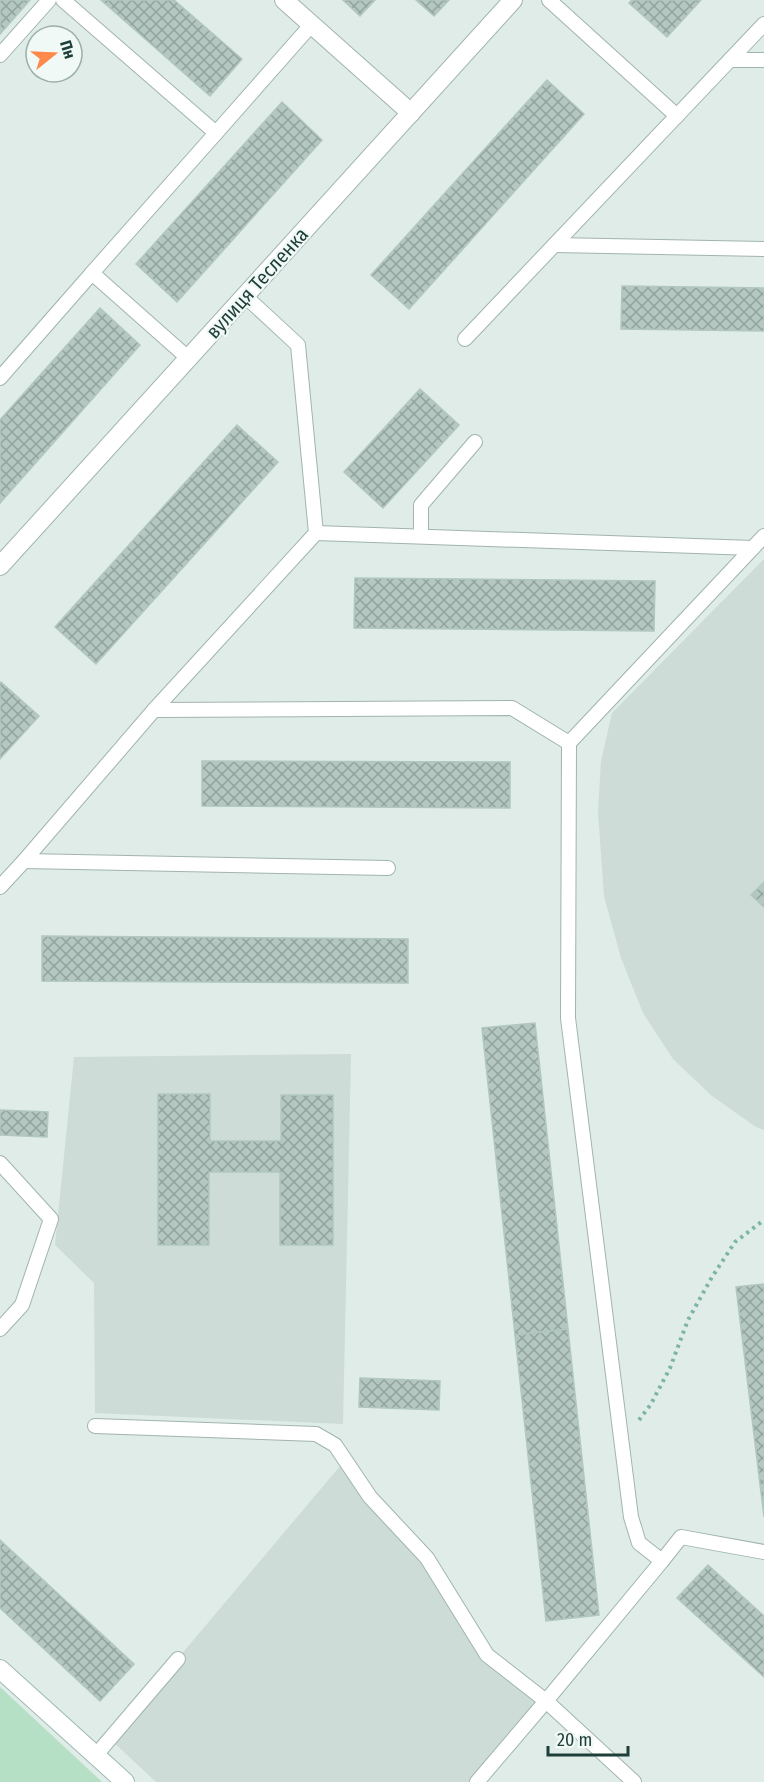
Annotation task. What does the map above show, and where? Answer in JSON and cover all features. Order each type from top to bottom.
[{"type":"street","points":[[284,0],[411,113]]},
{"type":"street","name":"вулиця Тесленка","points":[[0,566],[513,0]]},
{"type":"street","points":[[0,1670],[125,1782]]},
{"type":"lane","points":[[0,55],[49,0]]},
{"type":"lane","points":[[63,0],[216,133]]},
{"type":"lane","points":[[549,0],[677,116]]},
{"type":"lane","points":[[0,378],[312,24]]},
{"type":"lane","points":[[465,339],[764,24]]},
{"type":"lane","points":[[730,60],[764,60]]},
{"type":"lane","points":[[554,245],[764,249]]},
{"type":"lane","points":[[92,273],[188,358]]},
{"type":"lane","points":[[0,887],[154,710],[316,533],[298,345],[245,296]]},
{"type":"lane","points":[[421,536],[421,506],[476,442]]},
{"type":"lane","points":[[316,533],[753,548]]},
{"type":"lane","points":[[662,1561],[639,1543],[631,1517],[568,1018],[569,742],[764,536]]},
{"type":"lane","points":[[154,710],[512,708],[569,742]]},
{"type":"lane","points":[[24,861],[388,868]]},
{"type":"lane","points":[[0,1163],[51,1219],[22,1305],[0,1329]]},
{"type":"lane","points":[[95,1426],[316,1434],[335,1444],[370,1497],[427,1558],[487,1655],[546,1701],[634,1782]]},
{"type":"lane","points":[[477,1782],[681,1536],[764,1552]]},
{"type":"lane","points":[[96,1755],[178,1659]]},
{"type":"path","points":[[620,1433],[633,1429],[651,1404],[670,1368],[688,1320],[735,1242],[764,1220]]},
{"type":"shaded area","points":[[764,559],[764,1130],[756,1127],[712,1096],[673,1059],[643,1013],[621,958],[604,896],[598,812],[601,761],[612,713]]},
{"type":"shaded area","points":[[351,1054],[343,1424],[95,1413],[94,1283],[55,1245],[74,1057]]},
{"type":"shaded area","points":[[346,1459],[407,1535],[487,1655],[546,1701],[477,1782],[156,1782],[110,1739]]},
{"type":"green space","points":[[0,1687],[102,1782],[0,1782]]},
{"type":"building","points":[[0,0],[30,0],[0,34]]},
{"type":"building","points":[[101,0],[174,0],[242,59],[210,96]]},
{"type":"building","points":[[343,0],[375,0],[360,16]]},
{"type":"building","points":[[416,0],[449,0],[434,16]]},
{"type":"building","points":[[632,0],[701,0],[667,37],[629,3]]},
{"type":"building","points":[[547,80],[584,114],[409,309],[371,275]]},
{"type":"building","points":[[282,102],[322,140],[177,302],[136,264]]},
{"type":"building","points":[[622,286],[764,288],[764,331],[621,329]]},
{"type":"building","points":[[100,308],[140,345],[0,503],[0,420]]},
{"type":"building","points":[[420,389],[459,425],[383,508],[344,472]]},
{"type":"building","points":[[237,425],[278,462],[96,664],[55,627]]},
{"type":"building","points":[[355,578],[655,581],[654,631],[354,628]]},
{"type":"building","points":[[0,683],[39,716],[0,759]]},
{"type":"building","points":[[202,761],[510,762],[510,808],[202,806]]},
{"type":"building","points":[[764,882],[764,907],[751,895]]},
{"type":"building","points":[[42,936],[408,939],[408,983],[42,981]]},
{"type":"building","points":[[535,1023],[568,1329],[515,1335],[482,1028]]},
{"type":"building","points":[[158,1094],[210,1094],[210,1141],[281,1141],[281,1095],[333,1095],[333,1245],[280,1245],[280,1172],[209,1172],[209,1245],[158,1245]]},
{"type":"building","points":[[0,1110],[48,1112],[47,1137],[0,1135]]},
{"type":"building","points":[[764,1284],[764,1517],[736,1287]]},
{"type":"building","points":[[568,1329],[599,1615],[546,1621],[515,1335]]},
{"type":"building","points":[[360,1378],[440,1381],[439,1410],[359,1407]]},
{"type":"building","points":[[0,1540],[134,1664],[100,1701],[0,1608]]},
{"type":"building","points":[[708,1565],[764,1616],[764,1677],[677,1598]]}]
